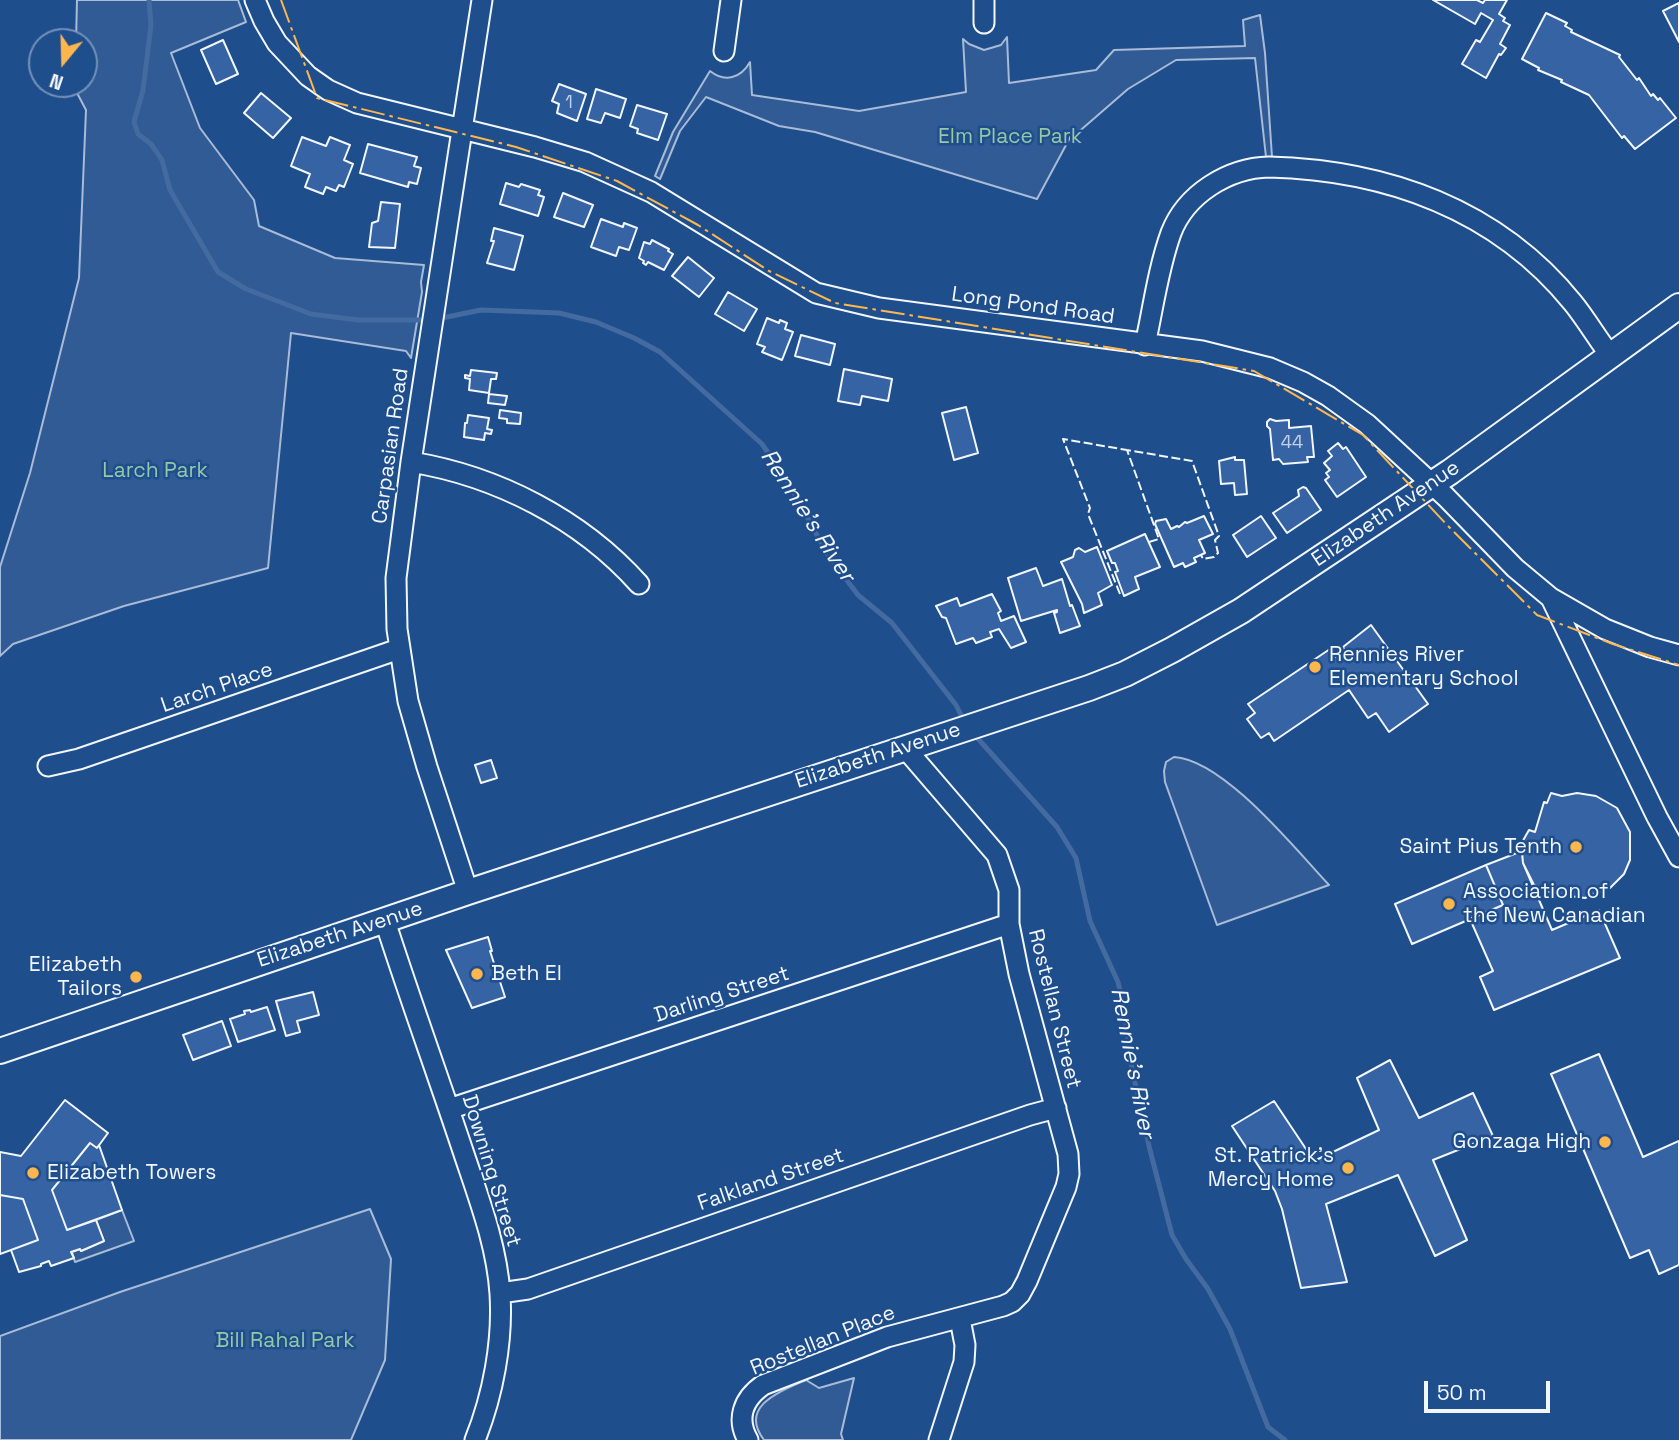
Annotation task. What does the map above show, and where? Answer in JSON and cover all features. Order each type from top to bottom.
[{"type":"main road","name":"Elizabeth Avenue","points":[[0,1051],[1125,674],[1241,611],[1431,484],[1679,306]]},
{"type":"street","name":"Long Pond Road","points":[[256,0],[277,43],[308,76],[328,90],[357,103],[560,154],[612,173],[651,192],[816,293],[879,308],[1202,351],[1270,368],[1303,382],[1350,410],[1431,484],[1515,568],[1552,598],[1605,628],[1679,655]]},
{"type":"street","name":"Carpasian Road","points":[[468,892],[416,730],[399,649],[396,578],[411,462],[482,0]]},
{"type":"street","points":[[724,51],[731,0]]},
{"type":"street","points":[[984,0],[984,23]]},
{"type":"street","points":[[1145,345],[1166,250],[1172,230],[1183,214],[1198,196],[1217,180],[1255,167],[1269,167],[1369,178],[1408,188],[1449,205],[1480,222],[1538,266],[1572,302],[1610,355]]},
{"type":"street","points":[[411,462],[451,469],[504,488],[536,505],[609,553],[639,584]]},
{"type":"street","points":[[1552,598],[1657,817],[1679,856]]},
{"type":"street","name":"Larch Place","points":[[48,766],[79,760],[399,649]]},
{"type":"street","name":"Rostellan Street","points":[[905,748],[997,855],[1009,890],[1009,924],[1019,974],[1056,1108]]},
{"type":"street","name":"Downing Street","points":[[385,921],[481,1206],[495,1263],[500,1293],[500,1326],[489,1396],[475,1440]]},
{"type":"street","name":"Darling Street","points":[[449,1109],[1009,924]]},
{"type":"street","name":"Falkland Street","points":[[500,1293],[528,1289],[1056,1108]]},
{"type":"street","name":"Rostellan Place","points":[[748,1440],[742,1429],[745,1404],[751,1393],[763,1385],[866,1344],[1012,1302],[1020,1294],[1061,1200],[1069,1174],[1068,1154],[1056,1108]]},
{"type":"street","points":[[939,1440],[964,1362],[965,1345],[960,1319]]},
{"type":"green space","name":"Larch Park","points":[[77,0],[238,0],[246,22],[171,53],[200,128],[254,200],[259,226],[335,258],[424,265],[422,292],[411,358],[406,351],[291,333],[268,568],[124,606],[13,644],[0,656],[0,567],[30,473],[79,278],[86,110],[80,98],[98,98],[98,28],[76,28]]},
{"type":"green space","name":"Elm Place Park","points":[[1260,15],[1272,157],[1266,157],[1255,58],[1176,60],[1128,89],[1075,135],[1072,134],[1037,199],[815,132],[779,126],[706,97],[680,131],[660,179],[655,176],[673,132],[710,71],[721,77],[732,77],[742,72],[750,62],[752,95],[859,111],[966,92],[963,39],[984,50],[1001,45],[1007,37],[1009,83],[1096,70],[1114,50],[1245,46],[1243,20]]},
{"type":"green space","points":[[1174,757],[1194,762],[1215,773],[1236,789],[1278,829],[1329,885],[1217,925],[1165,782],[1166,762]]},
{"type":"green space","name":"Bill Rahal Park","points":[[370,1209],[391,1259],[385,1360],[351,1440],[0,1440],[0,1336],[120,1292]]},
{"type":"green space","points":[[122,1210],[134,1241],[75,1262],[72,1252],[104,1241],[96,1220]]},
{"type":"green space","points":[[854,1378],[841,1434],[843,1440],[764,1440],[757,1428],[756,1418],[766,1401],[806,1380],[819,1388]]},
{"type":"building","points":[[1433,0],[1477,0],[1483,3],[1485,0],[1507,0],[1499,14],[1505,18],[1503,21],[1510,25],[1500,44],[1506,48],[1499,54],[1486,78],[1462,64],[1476,40],[1480,42],[1493,20],[1481,13],[1475,24]]},
{"type":"building","points":[[1679,3],[1679,42],[1663,11]]},
{"type":"building","points":[[1546,13],[1567,23],[1565,26],[1572,30],[1571,32],[1620,55],[1651,96],[1653,94],[1658,100],[1660,98],[1676,118],[1635,149],[1624,136],[1622,138],[1589,95],[1538,70],[1539,68],[1522,59]]},
{"type":"building","points":[[223,40],[238,74],[216,84],[201,50]]},
{"type":"building","points":[[559,84],[586,94],[577,121],[557,113],[559,104],[552,101]]},
{"type":"building","points":[[596,89],[626,99],[620,118],[605,113],[601,123],[587,119]]},
{"type":"building","points":[[261,93],[291,118],[273,138],[244,113]]},
{"type":"building","points":[[637,105],[667,114],[658,140],[637,133],[638,129],[630,126]]},
{"type":"building","points":[[302,137],[326,146],[330,137],[350,145],[344,160],[353,164],[344,187],[339,185],[336,191],[326,187],[323,194],[305,187],[310,174],[291,166]]},
{"type":"building","points":[[368,144],[417,157],[414,166],[421,168],[417,184],[409,182],[408,187],[360,173]]},
{"type":"building","points":[[506,183],[540,190],[538,195],[544,197],[538,216],[500,204]]},
{"type":"building","points":[[563,193],[593,205],[584,227],[554,217]]},
{"type":"building","points":[[381,202],[400,204],[395,248],[369,247],[372,223],[378,221]]},
{"type":"building","points":[[601,219],[623,227],[624,223],[637,228],[629,250],[619,247],[616,256],[591,247]]},
{"type":"building","points":[[494,228],[523,236],[514,270],[487,263],[494,241],[491,241]]},
{"type":"building","points":[[652,240],[673,254],[664,270],[648,262],[646,265],[639,258],[644,242],[650,244]]},
{"type":"building","points":[[688,257],[714,278],[699,297],[672,276]]},
{"type":"building","points":[[728,292],[757,309],[744,331],[715,314]]},
{"type":"building","points":[[767,318],[787,323],[785,329],[793,332],[782,360],[762,352],[765,347],[757,344]]},
{"type":"building","points":[[801,335],[835,344],[830,365],[795,356]]},
{"type":"building","points":[[844,369],[892,379],[888,401],[862,396],[860,405],[838,401]]},
{"type":"building","points":[[471,370],[497,373],[496,379],[491,379],[489,393],[469,390],[470,379],[465,378],[465,375],[470,376]]},
{"type":"building","points":[[489,394],[507,396],[505,405],[488,403]]},
{"type":"building","points":[[966,407],[978,453],[954,460],[942,413]]},
{"type":"building","points":[[500,410],[521,413],[520,424],[507,423],[507,419],[499,418]]},
{"type":"building","points":[[468,415],[489,418],[487,429],[492,430],[491,434],[485,433],[484,440],[464,437]]},
{"type":"building","points":[[1270,419],[1289,420],[1289,428],[1311,426],[1314,457],[1307,457],[1308,462],[1283,464],[1279,459],[1273,460],[1270,429],[1267,426]]},
{"type":"building","points":[[1338,443],[1343,449],[1346,447],[1366,477],[1337,497],[1325,480],[1329,477],[1326,473],[1330,470],[1324,463],[1332,456],[1328,451]]},
{"type":"building","points":[[1235,457],[1235,460],[1244,460],[1247,494],[1235,495],[1234,483],[1221,484],[1219,461]]},
{"type":"building","points":[[1303,487],[1321,510],[1287,533],[1273,513],[1299,496],[1298,490]]},
{"type":"building","points":[[1204,516],[1213,534],[1199,540],[1205,553],[1194,558],[1196,562],[1185,567],[1183,563],[1174,567],[1156,521],[1166,519],[1171,529]]},
{"type":"building","points":[[1261,516],[1276,538],[1247,557],[1233,535]]},
{"type":"building","points":[[1145,534],[1160,567],[1135,577],[1139,589],[1124,596],[1115,572],[1118,571],[1115,563],[1112,563],[1107,551]]},
{"type":"building","points":[[1097,547],[1112,585],[1098,593],[1102,605],[1084,613],[1061,562],[1073,557],[1075,550],[1079,548],[1085,552]]},
{"type":"building","points":[[1036,568],[1043,586],[1062,579],[1070,606],[1072,605],[1080,626],[1060,633],[1054,613],[1057,610],[1021,621],[1008,578]]},
{"type":"building","points":[[992,594],[1001,611],[998,613],[1001,621],[1014,616],[1026,642],[1011,648],[999,629],[990,632],[992,637],[976,643],[973,638],[956,644],[946,618],[942,617],[936,606],[957,598],[960,606]]},
{"type":"building","points":[[1371,625],[1428,704],[1389,732],[1376,713],[1368,718],[1349,690],[1274,741],[1269,733],[1261,738],[1247,719],[1255,713],[1248,704],[1330,649],[1335,657],[1345,651],[1343,647]]},
{"type":"building","points":[[491,760],[497,778],[481,783],[475,765]]},
{"type":"building","name":"Saint Pius Tenth","points":[[1551,793],[1562,796],[1577,793],[1596,796],[1617,808],[1630,832],[1630,860],[1624,874],[1610,888],[1585,898],[1554,894],[1534,885],[1523,863],[1521,844],[1529,830],[1535,832],[1544,802],[1547,803]]},
{"type":"building","points":[[1522,851],[1523,863],[1552,930],[1599,910],[1620,958],[1494,1010],[1480,977],[1493,971],[1470,919],[1503,905],[1486,865]]},
{"type":"building","name":"Association of the New Canadian","points":[[1486,865],[1503,905],[1412,944],[1395,904]]},
{"type":"building","name":"Beth El","points":[[488,937],[505,997],[472,1008],[446,950]]},
{"type":"building","points":[[313,992],[319,1015],[297,1021],[300,1032],[286,1036],[276,1001]]},
{"type":"building","points":[[267,1007],[275,1030],[238,1042],[230,1019],[245,1014],[244,1011],[251,1012]]},
{"type":"building","points":[[222,1021],[231,1046],[193,1060],[183,1035]]},
{"type":"building","points":[[1599,1054],[1643,1157],[1679,1141],[1679,1265],[1659,1274],[1649,1250],[1630,1258],[1551,1074]]},
{"type":"building","name":"St. Patrick's Mercy Home","points":[[1390,1060],[1419,1118],[1473,1093],[1493,1136],[1433,1160],[1467,1240],[1435,1256],[1398,1175],[1326,1204],[1347,1282],[1301,1288],[1282,1209],[1275,1191],[1232,1126],[1274,1101],[1314,1161],[1379,1130],[1357,1078]]},
{"type":"building","name":"Elizabeth Towers","points":[[65,1100],[108,1133],[97,1148],[90,1143],[52,1190],[67,1230],[96,1220],[104,1241],[81,1251],[71,1252],[74,1258],[51,1266],[49,1261],[19,1272],[11,1250],[38,1240],[23,1199],[0,1195],[0,1152],[21,1156]]},
{"type":"building","points":[[90,1143],[97,1148],[99,1145],[122,1210],[67,1230],[52,1190]]},
{"type":"building","points":[[0,1195],[23,1199],[38,1240],[0,1254]]},
{"type":"waterway","name":"Rennie's River","points":[[149,0],[151,25],[143,90],[134,122],[138,134],[151,144],[162,160],[170,190],[218,272],[246,289],[311,314],[358,320],[427,320]]},
{"type":"waterway","name":"Rennie's River","points":[[437,319],[481,310],[559,313],[596,322],[660,352],[762,444],[788,482],[828,555],[858,595],[892,623],[956,705],[964,721]]},
{"type":"waterway","name":"Rennie's River","points":[[972,732],[1057,827],[1076,858],[1090,921],[1118,982],[1132,1069],[1172,1235],[1208,1289],[1230,1329],[1268,1427],[1285,1440]]},
{"type":"fence","points":[[1120,594],[1088,514],[1090,508],[1063,439],[1127,450]]},
{"type":"fence","points":[[1149,542],[1159,539],[1127,450],[1192,461],[1219,536],[1215,540],[1218,553],[1214,557],[1203,559],[1201,555]]},
{"type":"power","points":[[281,0],[317,98],[516,147],[617,181],[698,225],[769,271],[835,303],[1254,371],[1363,435],[1448,526],[1537,615],[1613,644],[1679,665]]},
{"type":"place","name":"Rennies River Elementary School","points":[[1315,667]]},
{"type":"place","name":"Saint Pius Tenth","points":[[1576,847]]},
{"type":"place","name":"Association of the New Canadian","points":[[1449,904]]},
{"type":"place","name":"Beth El","points":[[477,974]]},
{"type":"place","name":"Elizabeth Tailors","points":[[136,977]]},
{"type":"place","name":"Gonzaga High","points":[[1605,1142]]},
{"type":"place","name":"St. Patrick's Mercy Home","points":[[1348,1168]]},
{"type":"place","name":"Elizabeth Towers","points":[[33,1173]]}]
